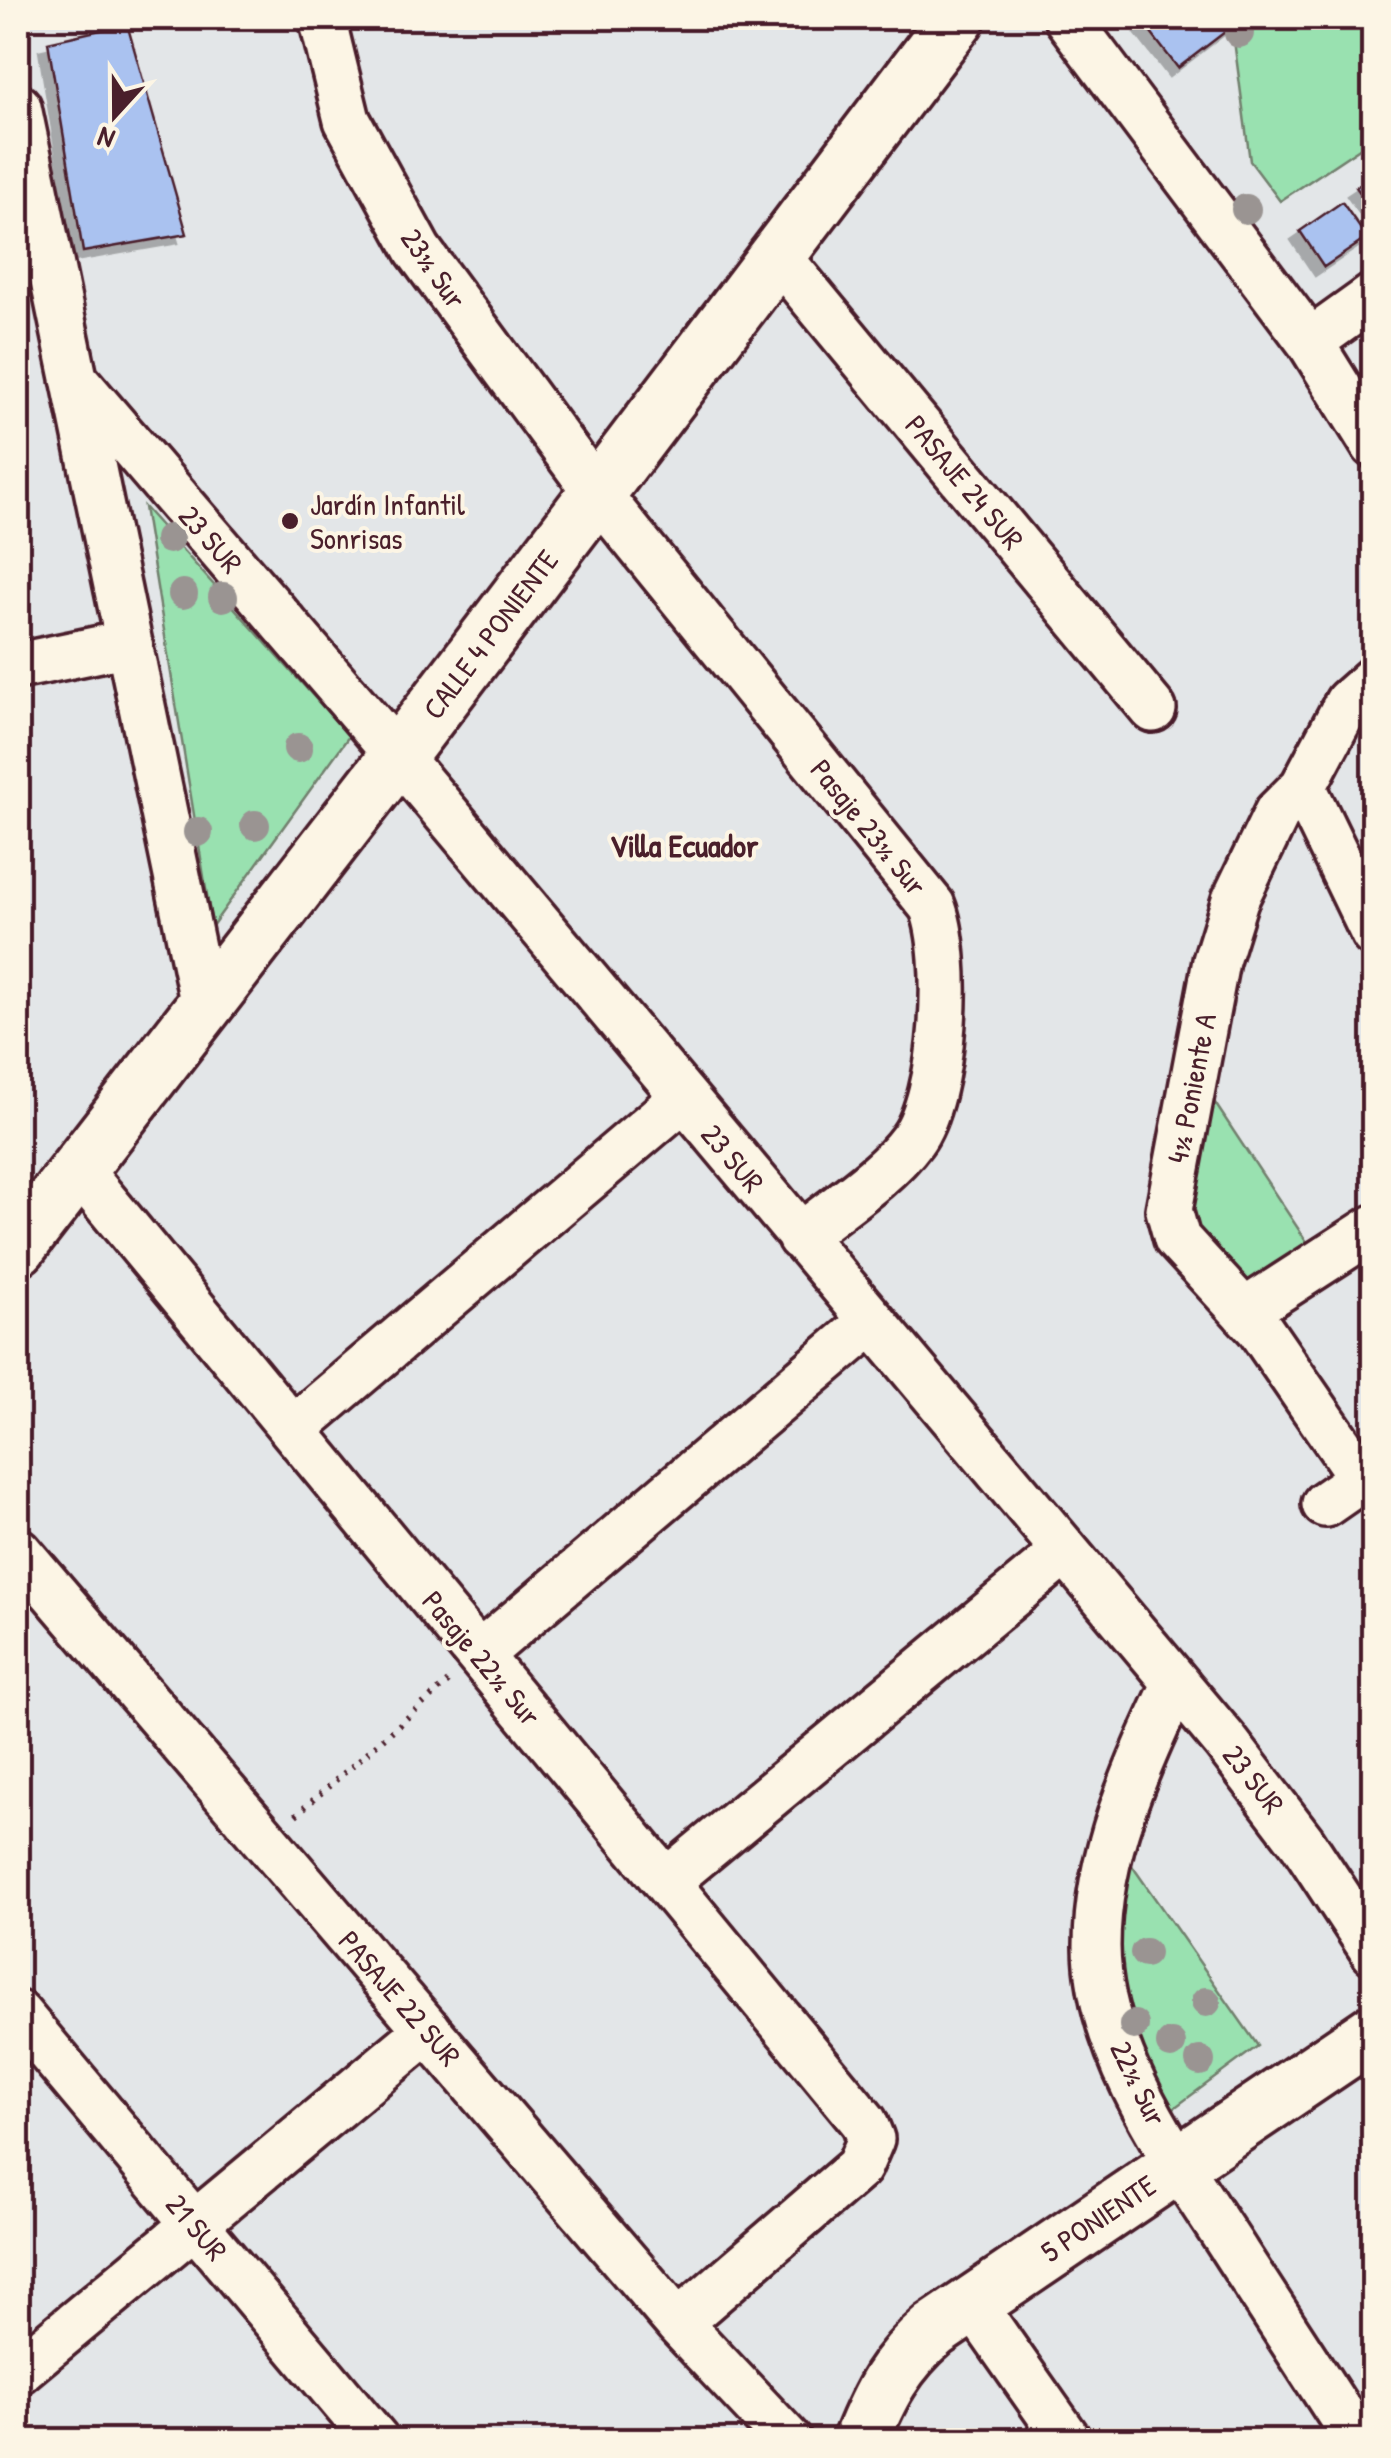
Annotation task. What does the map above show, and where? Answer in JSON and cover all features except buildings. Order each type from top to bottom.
[{"type":"street","name":"23½ Sur","points":[[322,18],[347,120],[383,192],[418,250],[597,493]]},
{"type":"street","name":"CALLE 4 PONIENTE","points":[[19,1242],[398,756],[957,18]]},
{"type":"street","points":[[1067,18],[1310,342],[1374,445]]},
{"type":"street","name":"23 SUR","points":[[18,106],[204,1006]]},
{"type":"street","name":"PASAJE 24 SUR","points":[[777,255],[1153,709]]},
{"type":"street","points":[[1310,342],[1374,296]]},
{"type":"street","name":"23 SUR","points":[[74,379],[398,756],[1266,1792],[1374,1952]]},
{"type":"street","name":"Pasaje 23½ Sur","points":[[597,493],[920,885],[940,928],[946,970],[930,1102],[921,1126],[897,1156],[800,1237]]},
{"type":"street","points":[[18,666],[129,643]]},
{"type":"street","name":"4½ Poniente A","points":[[1353,1484],[1276,1352],[1176,1239],[1170,1196],[1223,931],[1278,813],[1304,787],[1338,717],[1374,679]]},
{"type":"street","points":[[1304,787],[1374,934]]},
{"type":"street","points":[[293,1429],[683,1098]]},
{"type":"street","name":"Pasaje 22½ Sur","points":[[78,1170],[848,2100],[870,2140],[848,2179],[678,2323]]},
{"type":"street","points":[[1244,1312],[1374,1228]]},
{"type":"street","points":[[479,1654],[871,1322]]},
{"type":"street","name":"PASAJE 22 SUR","points":[[18,1551],[678,2323],[788,2440]]},
{"type":"street","points":[[667,1882],[1064,1552]]},
{"type":"street","name":"22½ Sur","points":[[1175,1685],[1132,1776],[1114,1832],[1098,1946],[1116,2042],[1179,2164],[1357,2440]]},
{"type":"street","name":"21 SUR","points":[[18,2014],[376,2440]]},
{"type":"street","points":[[18,2371],[428,2030]]},
{"type":"street","name":"5 PONIENTE","points":[[862,2440],[873,2407],[898,2364],[972,2303],[1374,2032]]},
{"type":"street","points":[[972,2303],[1068,2440]]},
{"type":"path","points":[[266,1842],[479,1654]]},
{"type":"green space","points":[[1231,18],[1373,18],[1373,139],[1280,201],[1250,161]]},
{"type":"green space","points":[[144,507],[349,736],[212,926]]},
{"type":"green space","points":[[1211,1097],[1307,1242],[1243,1288],[1190,1218]]},
{"type":"green space","points":[[1126,1857],[1258,2046],[1170,2111],[1125,2035],[1104,1905]]},
{"type":"place","name":"Jardín Infantil Sonrisas","points":[[290,521]]},
{"type":"district","name":"Villa Ecuador","points":[[684,845]]}]
